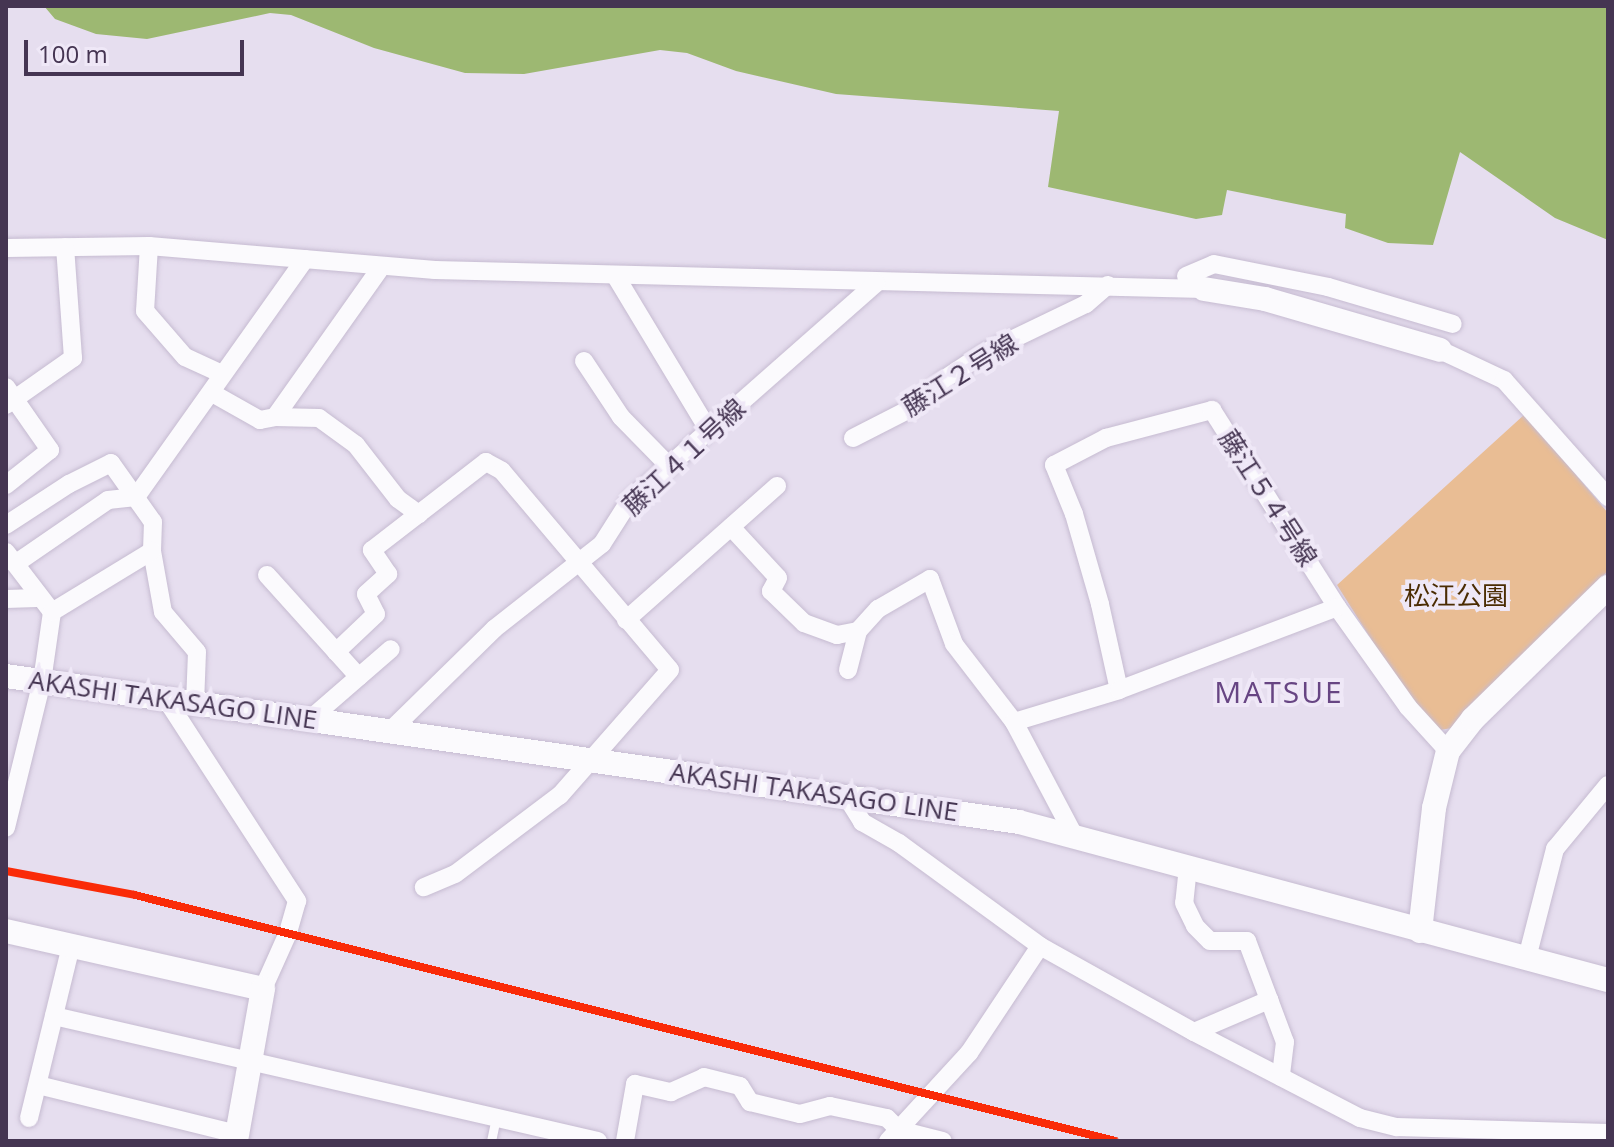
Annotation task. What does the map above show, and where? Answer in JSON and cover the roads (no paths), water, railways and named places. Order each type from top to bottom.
[{"type":"main road","points":[[1195,282],[1440,350]]},
{"type":"main road","points":[[1420,931],[1434,808],[1448,751],[1473,719],[1608,587]]},
{"type":"main road","name":"AKASHI TAKASAGO LINE","points":[[6,676],[1019,822],[1608,980]]},
{"type":"main road","points":[[6,931],[263,989],[236,1138]]},
{"type":"street","points":[[149,246],[145,311],[185,357],[222,374]]},
{"type":"street","points":[[6,248],[149,246],[382,266],[876,283],[1108,285],[1195,282],[1214,264],[1328,287],[1453,324]]},
{"type":"street","points":[[6,485],[50,450],[9,397],[73,358],[65,247]]},
{"type":"street","points":[[52,612],[37,598],[11,558],[108,500],[136,497],[305,259]]},
{"type":"street","points":[[275,417],[382,266]]},
{"type":"street","points":[[615,275],[709,431]]},
{"type":"street","name":"藤江４１号線","points":[[390,731],[494,629],[602,544],[630,500],[876,283]]},
{"type":"street","name":"藤江２号線","points":[[853,438],[908,410],[943,380],[984,353],[1086,304],[1108,285]]},
{"type":"street","points":[[1440,350],[1504,380],[1608,497]]},
{"type":"street","points":[[584,361],[621,417],[669,466]]},
{"type":"street","points":[[212,393],[260,420],[275,417],[319,418],[356,445],[398,499],[419,514]]},
{"type":"street","name":"藤江５４号線","points":[[1119,690],[1100,604],[1074,514],[1054,465],[1106,438],[1212,410],[1337,607]]},
{"type":"street","points":[[336,652],[376,614],[366,594],[388,574],[372,550],[486,462],[502,471],[578,565],[670,670],[593,760],[533,819],[455,874],[424,887]]},
{"type":"street","points":[[6,525],[69,484],[111,463],[153,522],[152,551],[163,612],[197,652],[195,703]]},
{"type":"street","points":[[626,620],[777,486]]},
{"type":"street","points":[[731,527],[778,578],[771,591],[804,623],[837,635],[858,631]]},
{"type":"street","points":[[52,612],[152,551]]},
{"type":"street","points":[[267,575],[359,677]]},
{"type":"street","points":[[848,670],[858,631],[878,609],[930,579],[954,644],[1014,722],[1075,837]]},
{"type":"street","points":[[6,599],[37,598]]},
{"type":"street","points":[[1014,722],[1119,690],[1337,607],[1408,707],[1448,751]]},
{"type":"street","points":[[6,828],[42,681],[52,612]]},
{"type":"street","points":[[309,720],[391,649]]},
{"type":"street","points":[[166,699],[297,901],[288,933],[263,989]]},
{"type":"street","points":[[1527,958],[1555,849],[1608,785]]},
{"type":"street","points":[[846,796],[862,822],[899,843],[1040,946],[1194,1032],[1360,1118],[1397,1127],[1608,1133]]},
{"type":"street","points":[[1188,867],[1184,903],[1195,926],[1210,941],[1247,941],[1285,1042],[1281,1077]]},
{"type":"street","points":[[29,1118],[71,946]]},
{"type":"street","points":[[894,1136],[969,1053],[1040,946]]},
{"type":"street","points":[[1194,1032],[1269,1000]]},
{"type":"street","points":[[54,1016],[598,1141]]},
{"type":"street","points":[[625,1141],[635,1084],[671,1092],[704,1077],[740,1086],[750,1102],[800,1114],[830,1106],[887,1118],[894,1136]]},
{"type":"street","points":[[38,1085],[236,1138]]},
{"type":"street","points":[[894,1136],[943,1141]]},
{"type":"lane","points":[[491,1141],[496,1116]]},
{"type":"district","name":"MATSUE","points":[[1279,692]]},
{"type":"park label","name":"松江公園","points":[[1456,596]]}]
